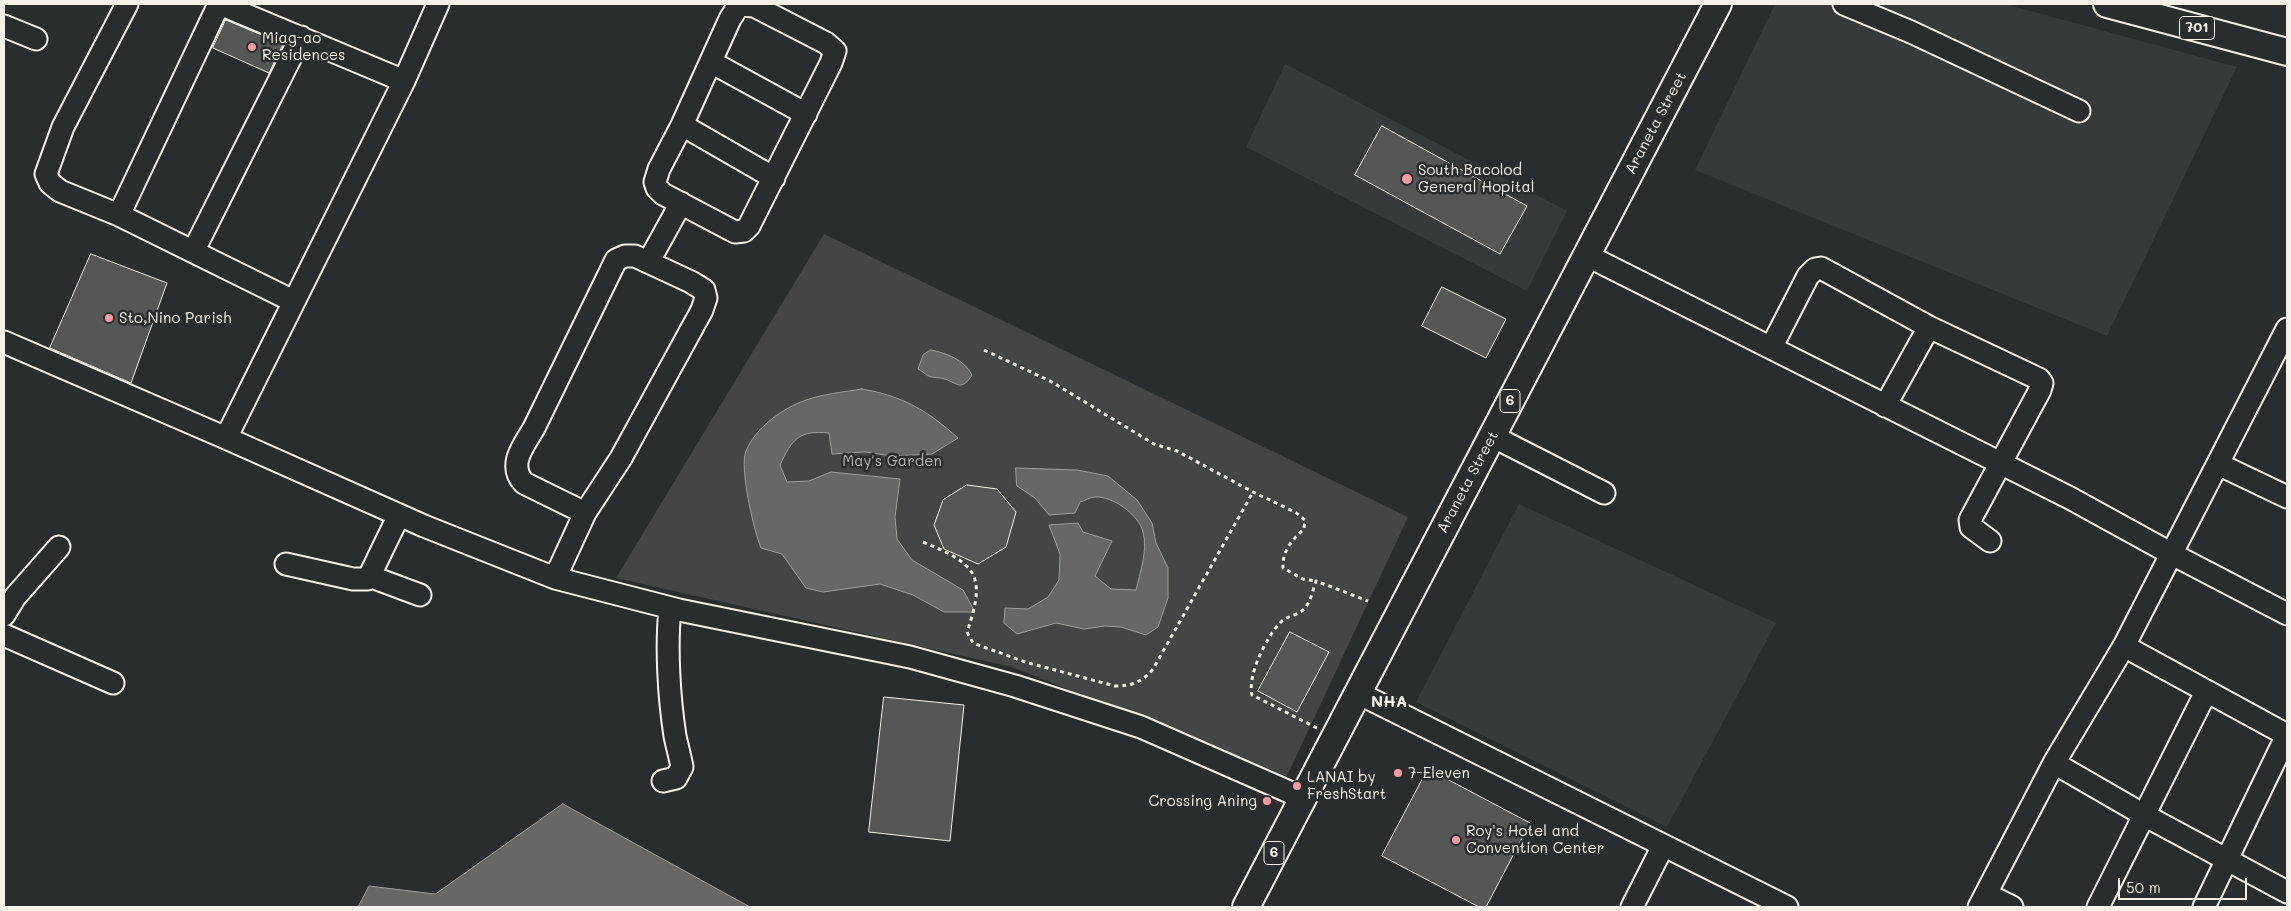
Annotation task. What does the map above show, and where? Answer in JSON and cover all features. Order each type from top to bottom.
[{"type":"main road","name":"Araneta Street","points":[[1246,907],[1718,4]]},
{"type":"main road","name":"701","points":[[2107,4],[2287,52]]},
{"type":"street","points":[[127,4],[63,127],[46,174],[50,183],[60,191],[119,215],[194,250],[293,301]]},
{"type":"street","points":[[119,215],[220,4],[404,81]]},
{"type":"street","points":[[226,438],[404,81],[437,4]]},
{"type":"street","points":[[1844,4],[1911,32],[2079,111]]},
{"type":"street","points":[[739,5],[754,6],[826,43],[835,51],[774,178],[748,226],[740,232],[730,230],[663,194],[657,188],[655,182],[659,168],[682,125],[711,62],[730,19],[739,5]]},
{"type":"street","points":[[4,26],[36,40]]},
{"type":"street","points":[[194,250],[301,38]]},
{"type":"street","points":[[711,62],[806,114]]},
{"type":"street","points":[[682,125],[774,178]]},
{"type":"street","points":[[649,261],[681,203]]},
{"type":"street","points":[[1586,255],[2070,498],[2170,554],[2287,614]]},
{"type":"street","points":[[555,578],[585,514],[621,458],[702,310],[706,298],[704,290],[698,286],[649,261],[635,256],[625,256],[616,260],[534,428],[518,455],[517,476],[524,483],[585,514]]},
{"type":"street","points":[[1771,348],[1808,276],[1815,269],[1821,268],[1929,327],[2039,379],[2042,383],[1970,520],[1971,527],[1990,541]]},
{"type":"street","points":[[1885,406],[1929,327]]},
{"type":"street","points":[[2012,907],[1982,901],[2054,763],[2124,646],[2287,328]]},
{"type":"street","points":[[4,342],[399,515],[555,578],[670,608],[910,657],[1015,686],[1141,727],[1303,798]]},
{"type":"street","points":[[1492,436],[1604,493]]},
{"type":"street","points":[[2218,464],[2287,497]]},
{"type":"street","points":[[286,564],[365,580],[369,576],[399,515]]},
{"type":"street","points":[[4,615],[15,597],[60,547]]},
{"type":"street","points":[[369,576],[420,596]]},
{"type":"street","points":[[663,781],[676,778],[682,766],[675,736],[667,636],[670,608]]},
{"type":"street","points":[[4,635],[113,683]]},
{"type":"street","points":[[2124,646],[2287,735],[2204,907]]},
{"type":"street","points":[[2098,907],[2206,692]]},
{"type":"street","points":[[1358,693],[1786,907]]},
{"type":"street","points":[[2054,763],[2144,815],[2287,892]]},
{"type":"street","points":[[1632,907],[1663,846]]},
{"type":"path","points":[[984,350],[1052,382],[1154,444],[1177,451],[1253,492],[1295,512],[1305,520],[1304,530],[1292,540],[1282,558],[1283,568],[1303,579],[1316,582],[1368,602]]},
{"type":"path","points":[[923,542],[949,553],[966,563],[974,574],[978,592],[967,632],[973,643],[1024,662],[1115,686],[1129,686],[1145,679],[1153,668],[1253,492]]},
{"type":"path","points":[[1316,582],[1304,610],[1284,619],[1270,636],[1252,675],[1250,686],[1252,695],[1261,701],[1336,736]]},
{"type":"shaded area","points":[[1775,4],[2005,4],[2237,67],[2107,336],[1695,170]]},
{"type":"shaded area","name":"South Bacolod General Hopital","points":[[1285,64],[1567,211],[1527,291],[1246,147]]},
{"type":"shaded area","points":[[931,350],[949,355],[960,361],[972,375],[969,380],[960,385],[945,379],[928,376],[918,369],[923,355]]},
{"type":"shaded area","points":[[862,389],[890,396],[914,406],[936,420],[958,438],[932,454],[892,456],[865,452],[832,454],[829,433],[810,433],[803,435],[793,443],[780,465],[787,482],[809,481],[831,472],[900,479],[895,517],[897,539],[912,560],[963,590],[975,612],[944,612],[913,595],[880,584],[823,592],[806,588],[782,554],[761,548],[751,514],[744,471],[746,451],[756,434],[780,413],[806,400]]},
{"type":"shaded area","points":[[1016,468],[1077,470],[1108,476],[1137,500],[1152,523],[1156,543],[1168,568],[1168,598],[1158,627],[1146,635],[1121,627],[1105,626],[1084,629],[1056,623],[1017,634],[1004,623],[1005,608],[1028,609],[1048,597],[1059,580],[1060,554],[1049,525],[1078,523],[1083,532],[1112,541],[1095,576],[1111,589],[1136,590],[1145,546],[1141,526],[1136,519],[1131,513],[1110,500],[1093,497],[1080,502],[1075,513],[1049,515],[1035,498],[1017,486]]},
{"type":"shaded area","points":[[1519,504],[1776,623],[1667,827],[1416,702]]},
{"type":"shaded area","points":[[563,804],[750,907],[358,907],[369,886],[435,894]]},
{"type":"green space","name":"May's Garden","points":[[824,234],[1408,517],[1287,776],[1012,667],[616,578]]},
{"type":"building","name":"Miag-ao Residences","points":[[226,20],[283,44],[269,73],[213,48]]},
{"type":"building","points":[[1382,126],[1527,206],[1500,254],[1355,175]]},
{"type":"building","name":"Sto,Nino Parish","points":[[91,254],[167,283],[131,383],[50,348]]},
{"type":"building","points":[[1442,287],[1506,319],[1486,358],[1422,326]]},
{"type":"building","points":[[967,485],[997,489],[1016,512],[1006,547],[978,564],[944,549],[934,525],[943,500]]},
{"type":"building","points":[[1290,632],[1329,652],[1297,712],[1258,691]]},
{"type":"building","points":[[884,697],[964,705],[950,841],[869,832]]},
{"type":"building","name":"Roy's Hotel and Convention Center","points":[[1428,769],[1530,823],[1486,907],[1479,907],[1382,856]]},
{"type":"place","name":"Miag-ao Residences","points":[[252,47]]},
{"type":"place","name":"South Bacolod General Hopital","points":[[1407,179]]},
{"type":"place","name":"Sto,Nino Parish","points":[[109,318]]},
{"type":"place","name":"7-Eleven","points":[[1398,773]]},
{"type":"place","name":"LANAI by FreshStart","points":[[1297,786]]},
{"type":"place","name":"Crossing Aning","points":[[1267,801]]},
{"type":"place","name":"Roy's Hotel and Convention Center","points":[[1456,840]]},
{"type":"district","name":"NHA","points":[[1389,702]]}]
